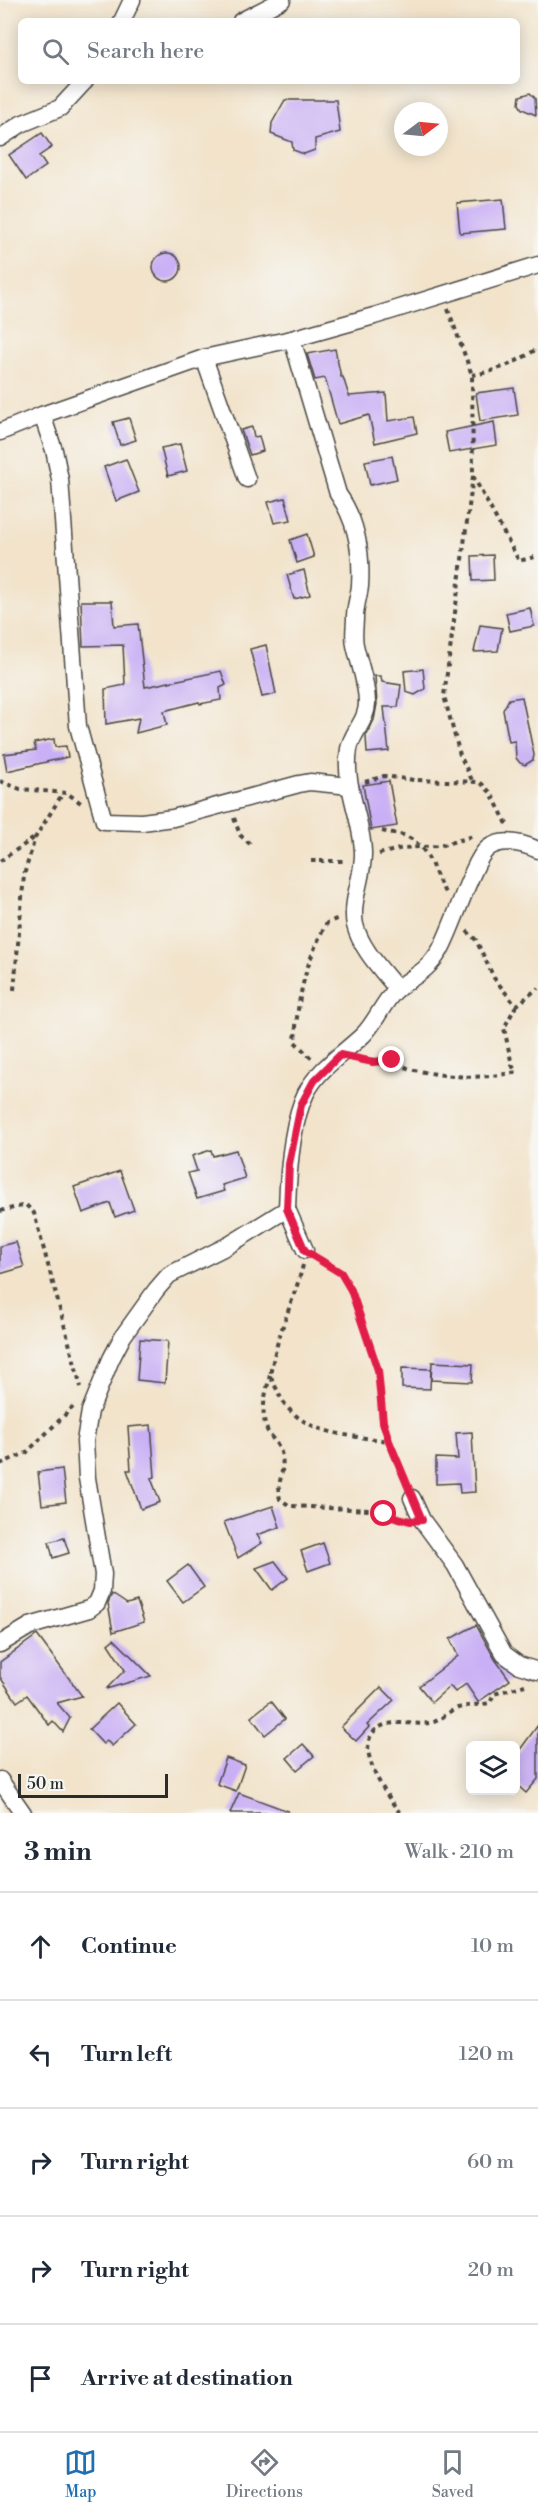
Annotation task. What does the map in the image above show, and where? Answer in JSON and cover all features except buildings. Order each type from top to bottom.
[{"type":"street","points":[[123,18],[132,0]]},
{"type":"street","points":[[247,18],[282,0]]},
{"type":"street","points":[[0,138],[21,124],[60,108],[82,84]]},
{"type":"street","points":[[0,432],[204,358],[292,339],[443,296],[538,265]]},
{"type":"street","points":[[292,339],[338,495],[350,514],[358,536],[360,586],[355,611],[354,643],[364,674],[367,705],[362,724],[349,747],[350,786],[363,860],[354,913],[362,942],[397,989]]},
{"type":"street","points":[[204,358],[247,479]]},
{"type":"street","points":[[42,415],[54,450],[60,479],[78,726],[104,822],[158,821],[310,782],[350,786]]},
{"type":"street","points":[[305,1251],[287,1209],[289,1164],[301,1105],[314,1081],[322,1070],[364,1033],[397,989],[421,974],[438,952],[455,919],[480,858],[487,849],[508,842],[516,842],[538,850]]},
{"type":"street","points":[[0,1644],[30,1626],[88,1609],[97,1603],[102,1591],[103,1574],[87,1478],[85,1441],[87,1404],[123,1336],[169,1275],[229,1245],[287,1209]]},
{"type":"street","points":[[412,1498],[422,1520],[455,1564],[504,1654],[536,1678]]},
{"type":"street","points":[[0,1780],[23,1813]]},
{"type":"path","points":[[443,296],[472,375],[473,476],[444,696],[460,755],[472,780]]},
{"type":"path","points":[[472,375],[484,374],[516,361],[538,348]]},
{"type":"path","points":[[473,476],[519,561],[538,556]]},
{"type":"path","points":[[350,786],[384,776],[434,782],[472,780],[480,782],[491,793],[516,842]]},
{"type":"path","points":[[0,781],[20,789],[67,793],[104,822]]},
{"type":"path","points":[[14,990],[24,875],[35,838],[63,793]]},
{"type":"path","points":[[232,803],[236,826],[240,835],[250,844]]},
{"type":"path","points":[[382,831],[407,836],[423,848],[431,860],[440,886],[453,904],[455,919],[476,940],[494,978],[516,1006]]},
{"type":"path","points":[[311,861],[363,860],[403,848],[423,848],[475,836],[483,840],[487,849]]},
{"type":"path","points":[[0,861],[35,838]]},
{"type":"path","points":[[322,1070],[295,1042],[297,1012],[311,953],[327,923],[354,913]]},
{"type":"path","points":[[340,1055],[373,1062],[392,1060],[409,1068],[452,1077],[502,1075],[516,1072],[512,1065],[504,1028],[516,1006],[538,988]]},
{"type":"path","points":[[0,1211],[26,1205],[34,1213],[87,1404],[26,1453],[0,1464]]},
{"type":"path","points":[[412,1498],[383,1422],[378,1370],[351,1290],[341,1273],[305,1251],[297,1291],[278,1340],[264,1405],[267,1431],[282,1456],[282,1474],[278,1490],[280,1499],[290,1506],[369,1510],[404,1520],[422,1520]]},
{"type":"path","points":[[270,1374],[279,1395],[297,1419],[337,1433],[389,1441]]},
{"type":"path","points":[[400,1813],[381,1785],[369,1757],[367,1748],[371,1737],[380,1727],[400,1722],[421,1724],[433,1722],[458,1708],[490,1703],[494,1695],[536,1678]]},
{"type":"route","points":[[384,1514],[410,1521],[422,1520],[383,1422],[378,1370],[351,1290],[341,1273],[305,1251],[287,1209],[289,1164],[301,1105],[314,1081],[322,1070],[340,1055],[373,1062],[392,1060]]}]
